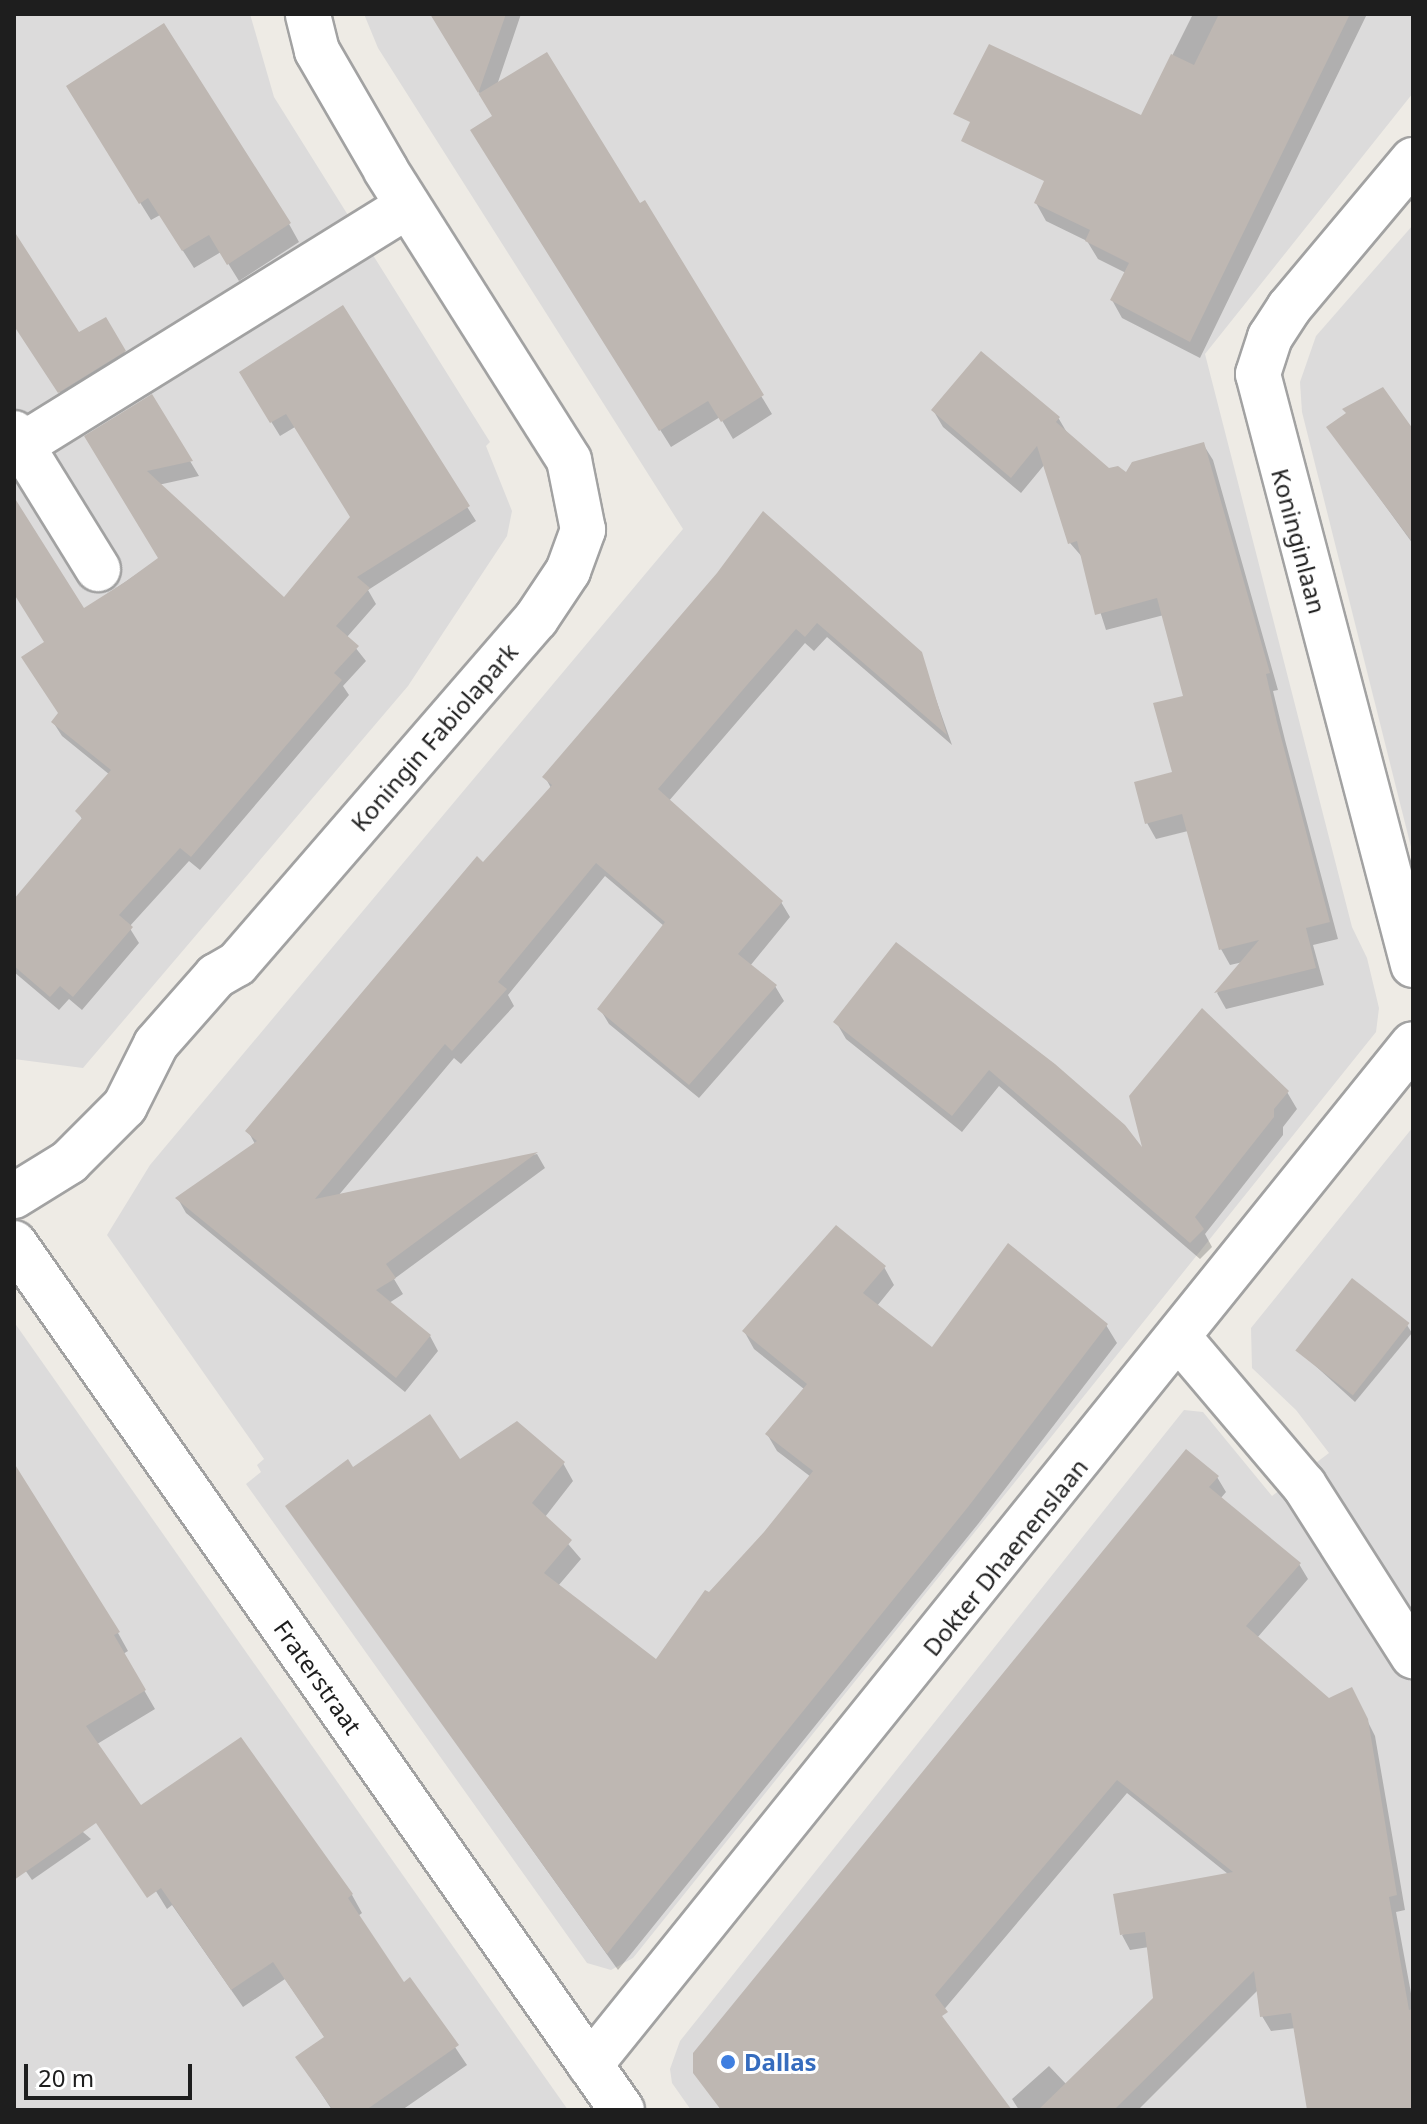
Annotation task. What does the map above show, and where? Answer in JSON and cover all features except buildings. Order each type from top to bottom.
[{"type":"street","name":"Koningin Fabiolapark","points":[[14,1196],[69,1162],[125,1106],[156,1044],[216,976],[237,964],[536,619],[568,571],[583,530],[569,460],[407,206],[317,51],[308,14]]},
{"type":"street","name":"Koninginlaan","points":[[1413,160],[1289,308],[1270,337],[1258,374],[1413,965]]},
{"type":"street","points":[[98,569],[18,439],[407,206]]},
{"type":"street","name":"Dokter Dhaenenslaan","points":[[590,2065],[1180,1339],[1413,1044]]},
{"type":"street","name":"Fraterstraat","points":[[14,1243],[622,2110]]},
{"type":"street","points":[[1180,1339],[1304,1485],[1413,1656]]},
{"type":"shaded area","points":[[14,14],[250,14],[274,97],[490,442],[486,446],[512,511],[507,536],[408,686],[83,1068],[14,1059]]},
{"type":"shaded area","points":[[364,14],[1413,14],[1413,93],[1205,354],[1352,927],[1367,958],[1379,1008],[1376,1032],[633,1958],[611,1970],[587,1963],[246,1484],[261,1472],[257,1465],[264,1459],[107,1235],[150,1165],[683,529],[378,48]]},
{"type":"shaded area","points":[[1413,225],[1413,855],[1302,412],[1300,382],[1316,336]]},
{"type":"shaded area","points":[[1413,1127],[1413,2110],[691,2110],[672,2083],[670,2069],[680,2041],[1184,1410],[1203,1412],[1272,1496],[1329,1453],[1296,1410],[1252,1368],[1251,1328]]},
{"type":"shaded area","points":[[14,1322],[568,2110],[14,2110]]},
{"type":"place","name":"Dallas","points":[[728,2062]]}]
